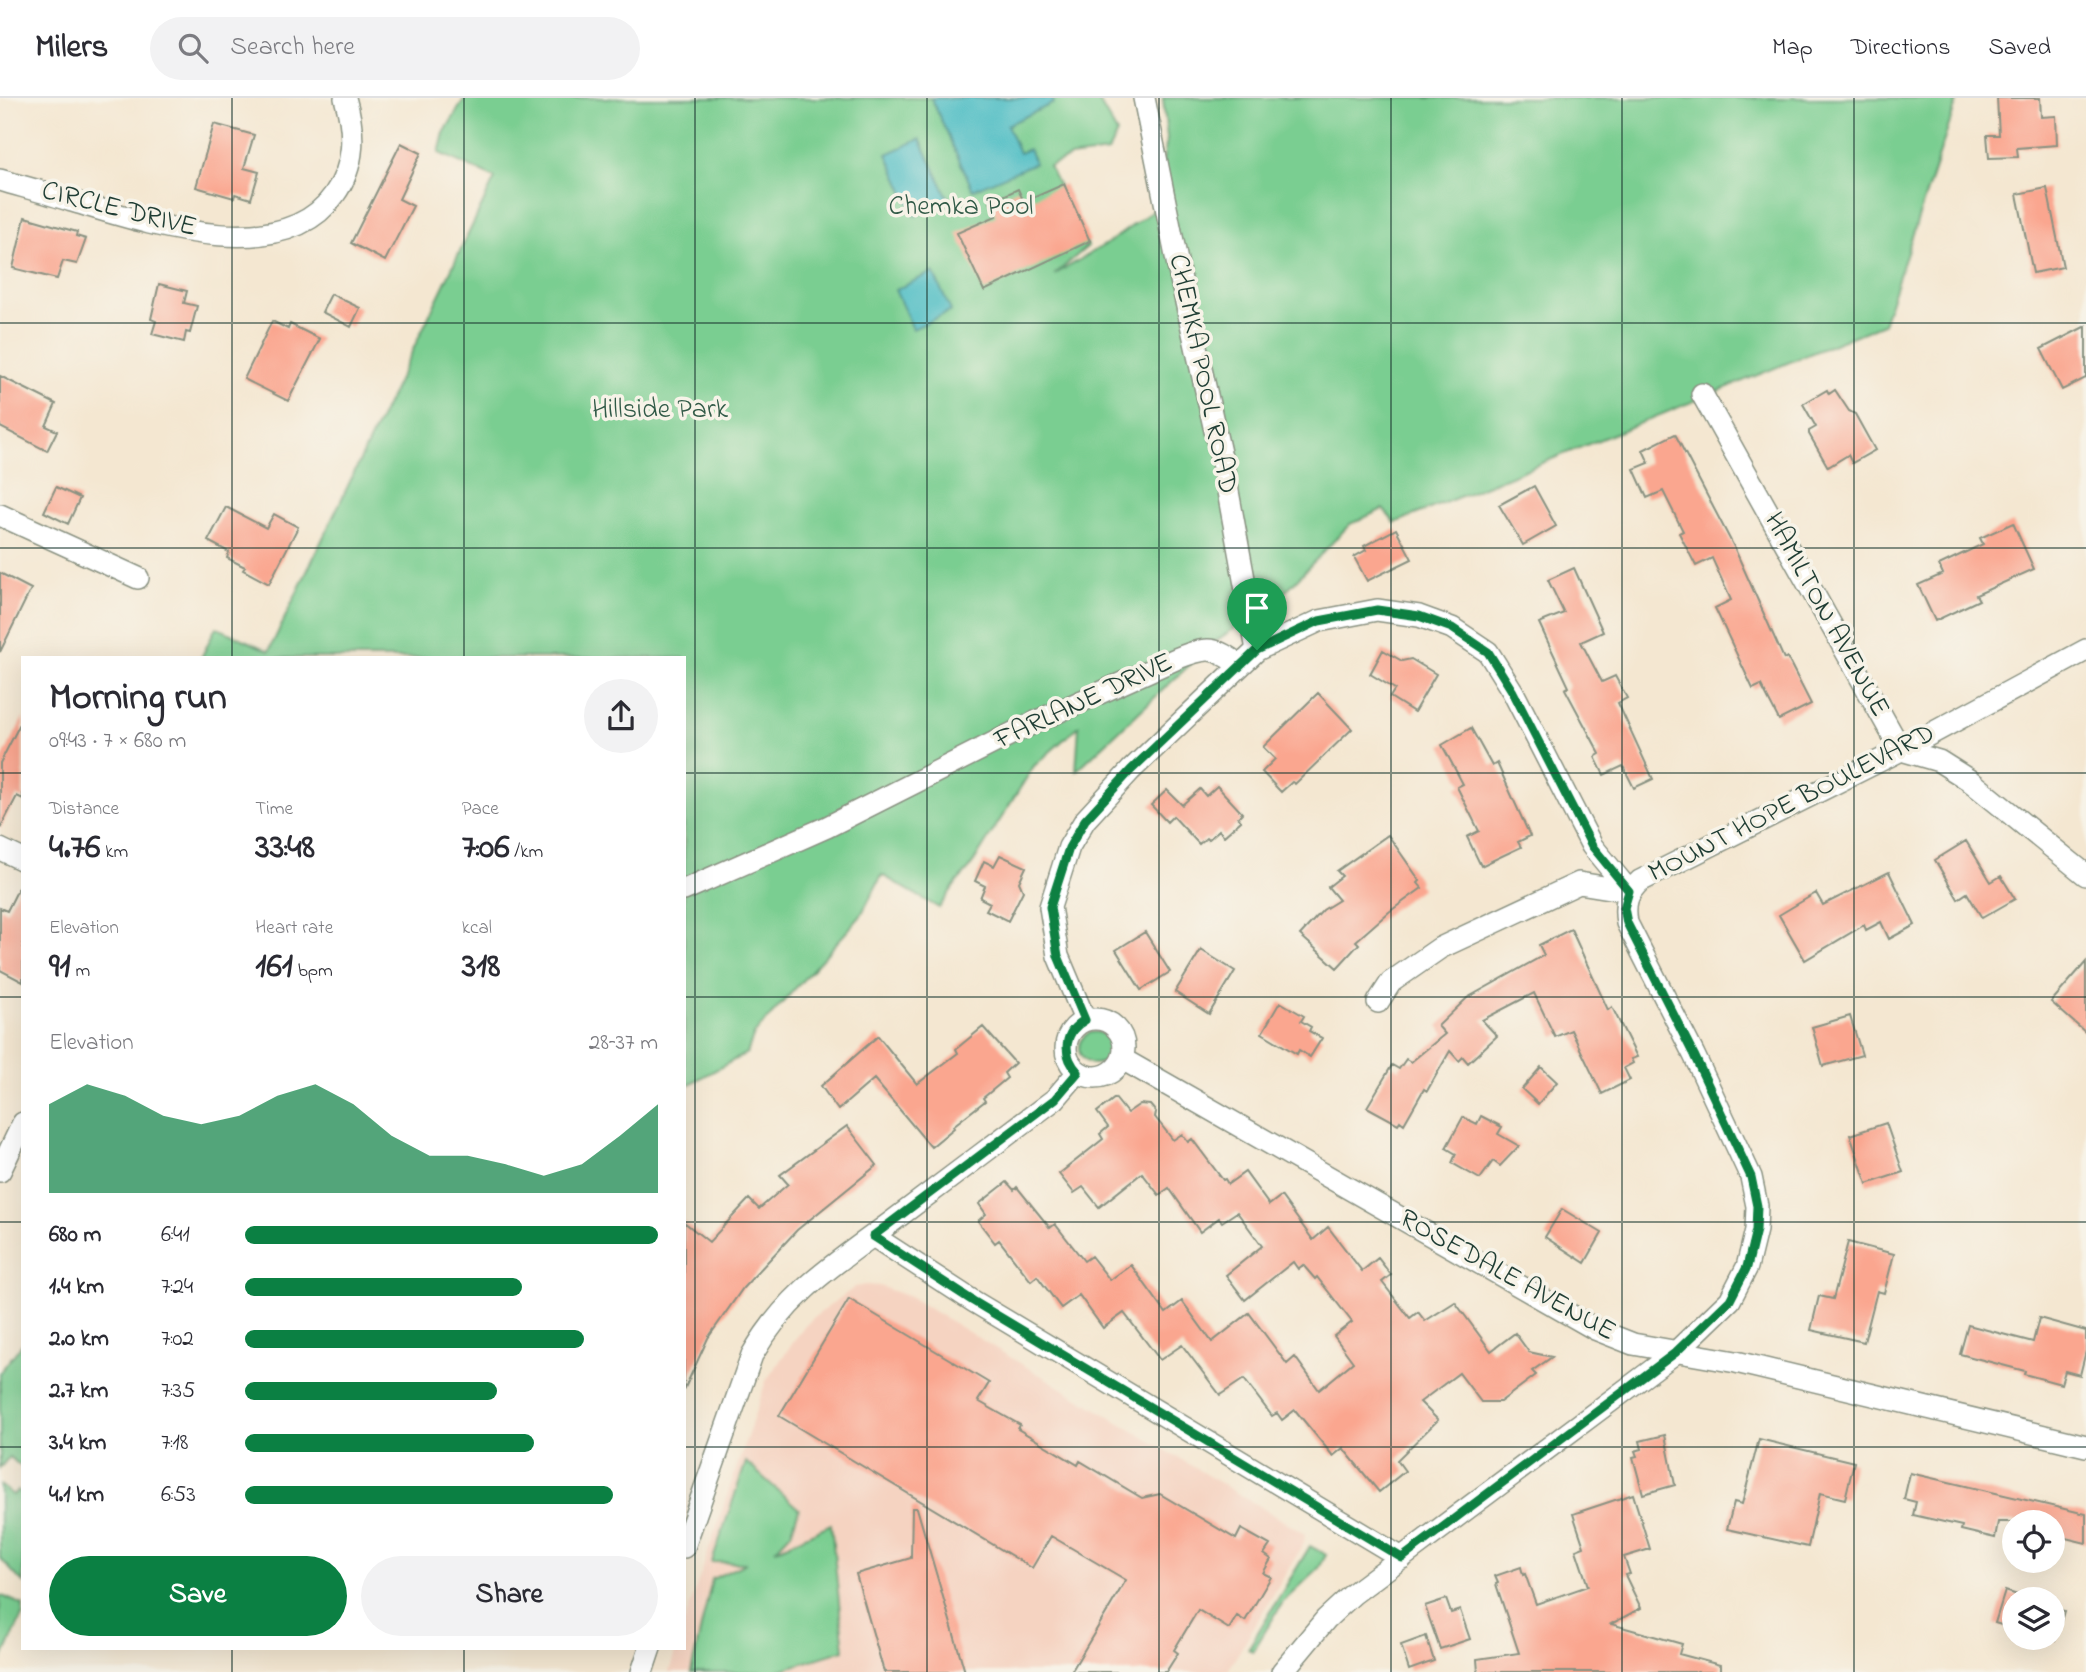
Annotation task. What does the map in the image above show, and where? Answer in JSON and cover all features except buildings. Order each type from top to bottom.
[{"type":"street","name":"CIRCLE DRIVE","points":[[0,180],[143,222],[243,236],[279,231],[308,220],[326,207],[341,187],[350,160],[353,134],[345,98]]},
{"type":"street","name":"CHEMKA POOL ROAD","points":[[1144,98],[1179,271],[1225,475],[1257,650]]},
{"type":"street","name":"HAMILTON AVENUE","points":[[1702,394],[1901,750],[1940,761],[1969,780],[2086,875]]},
{"type":"street","points":[[0,515],[138,578]]},
{"type":"street","points":[[1085,1020],[1058,956],[1050,907],[1069,848],[1085,820],[1131,770],[1257,650],[1319,621],[1377,610],[1419,616],[1452,628],[1488,652],[1513,692],[1592,846],[1629,891]]},
{"type":"street","name":"FARLANE DRIVE","points":[[686,889],[827,827],[1033,723],[1178,658],[1194,652],[1217,649],[1240,665]]},
{"type":"street","name":"MOUNT HOPE BOULEVARD","points":[[1282,1672],[1326,1619],[1353,1594],[1675,1353],[1720,1312],[1739,1284],[1752,1251],[1757,1206],[1751,1177],[1694,1055],[1627,923],[1624,908],[1629,891],[1640,881],[1901,750],[2086,650]]},
{"type":"street","points":[[0,849],[21,859]]},
{"type":"street","points":[[1378,1002],[1391,982],[1440,948],[1579,883],[1629,891]]},
{"type":"street","points":[[1085,1020],[1105,1020],[1113,1024],[1124,1040],[1124,1060],[1105,1075],[1087,1077],[1078,1072],[1068,1057],[1068,1038],[1077,1025],[1085,1020]]},
{"type":"street","name":"ROSEDALE AVENUE","points":[[1124,1060],[1595,1329],[1633,1344],[1736,1362],[2086,1446]]},
{"type":"street","points":[[686,1541],[752,1354],[766,1330],[787,1304],[823,1271],[1055,1099],[1078,1072]]},
{"type":"street","points":[[0,1171],[21,1127]]},
{"type":"street","points":[[873,1236],[973,1301],[1402,1558]]},
{"type":"street","points":[[642,1672],[649,1650]]},
{"type":"shaded area","points":[[879,1286],[910,1297],[1305,1534],[1304,1543],[1227,1672],[669,1672],[676,1650],[686,1650],[686,1617],[766,1381],[803,1328],[855,1287]]},
{"type":"green space","name":"Hillside Park","points":[[465,98],[1097,98],[1117,133],[1108,152],[1070,157],[1049,166],[1088,246],[1054,275],[1111,241],[1154,210],[1167,139],[1163,98],[1958,98],[1883,324],[1395,523],[1383,509],[1350,524],[1279,598],[1213,643],[1076,771],[1079,726],[1034,766],[970,868],[939,908],[882,875],[860,917],[754,1034],[747,1053],[686,1086],[686,656],[202,656],[216,627],[269,651],[495,178],[439,153],[444,133]]},
{"type":"green space","points":[[1095,1032],[1106,1037],[1111,1048],[1106,1059],[1095,1064],[1084,1059],[1079,1048],[1084,1037]]},
{"type":"green space","points":[[21,1346],[21,1466],[9,1457],[0,1468],[0,1372]]},
{"type":"green space","points":[[746,1462],[799,1509],[791,1533],[775,1550],[831,1524],[844,1650],[774,1672],[691,1672],[712,1579],[746,1563],[712,1562]]},
{"type":"green space","points":[[0,1485],[13,1495],[18,1490],[21,1493],[21,1581],[0,1558]]},
{"type":"green space","points":[[1310,1546],[1326,1555],[1319,1568],[1283,1602],[1253,1651],[1248,1649]]},
{"type":"green space","points":[[0,1595],[21,1604],[21,1618],[0,1664]]},
{"type":"water","points":[[931,98],[1052,98],[1054,103],[1007,125],[1019,153],[1029,149],[1035,163],[973,190]]},
{"type":"water","points":[[920,139],[949,200],[915,216],[887,154]]},
{"type":"water","points":[[933,272],[951,311],[913,329],[895,290]]},
{"type":"route","points":[[1377,610],[1419,616],[1452,628],[1488,652],[1513,692],[1592,846],[1629,891],[1624,908],[1627,923],[1694,1055],[1751,1177],[1757,1206],[1756,1230],[1747,1267],[1730,1300],[1720,1312],[1675,1353],[1402,1558],[973,1301],[906,1260],[873,1236],[1055,1099],[1078,1072],[1068,1057],[1066,1048],[1072,1030],[1085,1020],[1058,956],[1050,907],[1069,848],[1085,820],[1131,770],[1257,650],[1319,621],[1377,610]]},
{"type":"park label","name":"Chemka Pool","points":[[961,207]]}]
